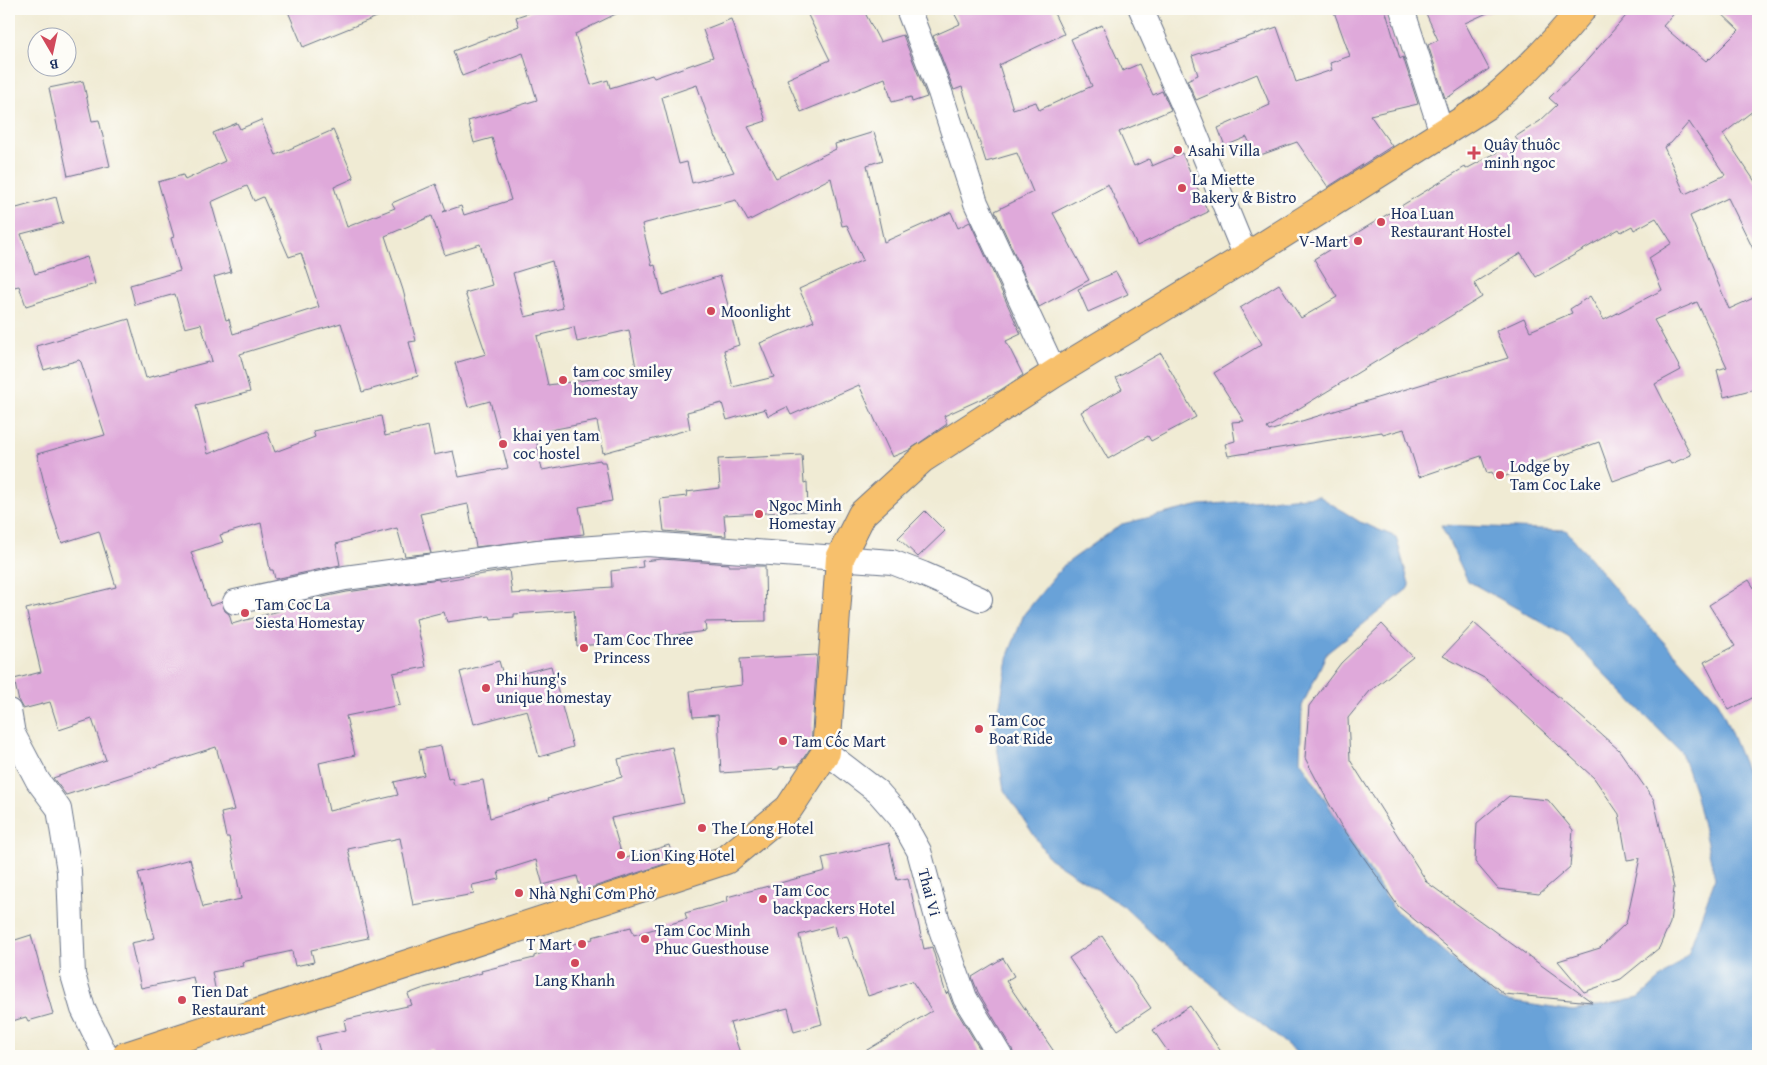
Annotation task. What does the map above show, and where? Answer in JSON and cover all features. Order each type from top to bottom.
[{"type":"main road","points":[[143,1054],[726,860],[789,808],[826,752],[840,558],[862,514],[922,459],[1055,373],[1246,257],[1487,105],[1508,88],[1560,35],[1582,9]]},
{"type":"street","points":[[908,9],[940,92],[976,203],[1055,373]]},
{"type":"street","points":[[1141,9],[1189,118],[1246,257]]},
{"type":"street","points":[[1402,9],[1442,133]]},
{"type":"street","points":[[235,602],[345,578],[548,551],[647,544],[892,562],[980,599]]},
{"type":"street","points":[[9,711],[13,734],[38,781],[59,809],[69,871],[73,975],[83,1008],[106,1056]]},
{"type":"street","name":"Thai Vi","points":[[826,752],[878,792],[900,817],[919,850],[937,918],[964,998],[1000,1056]]},
{"type":"water","points":[[1319,496],[1360,522],[1396,537],[1410,587],[1327,653],[1302,706],[1300,760],[1393,908],[1500,1000],[1573,1011],[1639,998],[1688,954],[1715,878],[1695,792],[1681,752],[1568,637],[1468,581],[1441,525],[1566,530],[1626,601],[1718,701],[1758,799],[1758,1056],[1301,1056],[1173,953],[1123,906],[1049,858],[1004,790],[995,733],[1009,653],[1024,614],[1064,565],[1122,524],[1200,505]]},
{"type":"building","points":[[287,9],[394,9],[394,10],[303,47]]},
{"type":"building","points":[[540,9],[626,9],[575,34],[591,85],[608,80],[610,88],[652,75],[654,78],[713,57],[703,30],[731,19],[766,121],[748,127],[776,178],[836,149],[835,144],[874,132],[883,160],[867,165],[884,242],[951,212],[958,228],[970,222],[1021,334],[1006,341],[1023,375],[999,391],[944,416],[947,424],[909,450],[892,457],[859,385],[791,415],[787,407],[768,416],[765,409],[727,420],[722,403],[687,412],[690,429],[603,453],[597,421],[535,433],[542,470],[600,460],[605,462],[612,501],[579,507],[584,534],[476,547],[468,504],[420,514],[431,553],[405,556],[397,528],[336,544],[340,565],[275,579],[273,570],[270,570],[261,523],[220,535],[223,542],[191,552],[210,606],[222,602],[232,624],[282,610],[281,606],[347,592],[509,570],[512,594],[612,587],[611,571],[643,567],[642,561],[662,559],[729,564],[729,566],[765,566],[766,621],[705,622],[706,631],[616,643],[577,646],[574,610],[514,614],[514,617],[491,619],[490,616],[447,622],[444,612],[416,619],[426,667],[393,673],[400,705],[346,716],[355,755],[319,763],[329,811],[398,795],[394,782],[424,775],[419,750],[441,746],[448,779],[452,778],[454,785],[483,780],[490,818],[549,800],[548,798],[622,777],[618,759],[672,747],[684,803],[611,818],[623,859],[669,845],[674,861],[581,891],[577,876],[543,885],[536,860],[498,872],[500,879],[472,885],[474,894],[413,905],[400,838],[348,849],[368,938],[311,950],[314,962],[295,966],[292,951],[242,962],[243,966],[212,972],[216,993],[197,997],[193,977],[141,988],[131,943],[155,938],[138,873],[190,859],[203,907],[241,899],[229,837],[226,837],[221,813],[234,810],[216,747],[66,795],[53,778],[106,760],[92,719],[59,730],[50,702],[23,709],[19,702],[14,679],[41,672],[26,609],[116,587],[99,531],[62,543],[51,511],[37,454],[105,435],[81,362],[79,360],[44,370],[36,346],[129,319],[146,378],[212,361],[201,324],[185,328],[175,294],[135,305],[130,285],[180,271],[171,238],[174,237],[158,182],[183,175],[185,180],[225,161],[213,133],[237,123],[240,129],[261,120],[276,155],[333,130],[354,178],[334,187],[347,227],[395,208],[392,203],[436,184],[446,210],[443,212],[461,206],[464,215],[511,200],[492,138],[474,143],[468,121],[537,100],[523,53],[462,76],[453,51],[519,26],[516,17]],"holes":[[[697,85],[715,138],[734,172],[692,183],[687,162],[679,164],[662,97]],[[831,178],[842,226],[847,225],[863,260],[799,289],[814,321],[760,343],[774,377],[733,387],[724,350],[739,345],[720,276],[662,295],[655,265],[652,266],[642,224],[736,200],[748,221]],[[247,186],[254,201],[263,197],[289,257],[301,253],[319,307],[233,334],[229,319],[226,320],[214,277],[231,272],[211,202]],[[432,216],[445,255],[480,244],[492,285],[465,293],[486,354],[455,363],[468,407],[490,401],[508,468],[459,477],[453,451],[434,455],[428,426],[385,436],[381,416],[313,431],[315,437],[275,452],[267,431],[208,454],[196,406],[250,392],[240,354],[341,323],[362,392],[418,376],[409,342],[416,341],[403,290],[385,236]],[[552,261],[563,308],[525,317],[513,273]],[[574,327],[577,342],[629,330],[637,373],[548,385],[537,336]]]},
{"type":"building","points":[[805,9],[863,9],[880,42],[903,35],[927,97],[912,102],[911,97],[892,102],[885,78],[801,112],[787,79],[830,60]]},
{"type":"building","points":[[952,9],[1052,9],[1064,34],[999,65],[1013,109],[1036,102],[1039,110],[1092,86],[1071,39],[1102,25],[1123,71],[1139,64],[1153,95],[1162,91],[1171,110],[1119,132],[1134,166],[1149,159],[1152,166],[1182,153],[1208,212],[1137,246],[1108,184],[1053,213],[1089,280],[1039,307],[995,211],[1033,192],[1017,153],[986,162],[962,87],[954,90],[933,36],[960,24]]},
{"type":"building","points":[[1333,9],[1385,9],[1400,59],[1403,57],[1418,104],[1370,115],[1392,146],[1328,187],[1297,142],[1255,157],[1247,137],[1225,146],[1218,128],[1270,105],[1257,74],[1196,100],[1187,80],[1198,75],[1192,56],[1277,27],[1296,82],[1332,70],[1330,63],[1350,56]]},
{"type":"building","points":[[1424,9],[1496,9],[1465,23],[1489,69],[1445,98],[1428,45],[1438,40]]},
{"type":"building","points":[[1632,9],[1678,9],[1663,26],[1706,61],[1739,30],[1717,9],[1758,9],[1758,107],[1723,134],[1758,186],[1758,259],[1728,198],[1690,216],[1729,309],[1758,296],[1758,388],[1724,397],[1717,370],[1727,367],[1697,302],[1654,320],[1681,370],[1655,384],[1691,455],[1671,464],[1669,461],[1613,481],[1599,442],[1495,480],[1492,472],[1487,473],[1481,456],[1419,477],[1404,429],[1383,435],[1382,432],[1228,456],[1225,444],[1235,441],[1232,422],[1244,421],[1214,373],[1262,344],[1240,308],[1279,284],[1301,318],[1337,297],[1314,259],[1465,167],[1466,169],[1518,141],[1515,137],[1540,121],[1557,105],[1549,98],[1582,66]],"holes":[[[1689,122],[1725,175],[1685,194],[1664,147],[1671,143]],[[1656,218],[1672,243],[1649,258],[1662,290],[1604,320],[1590,296],[1570,309],[1572,313],[1530,331],[1524,318],[1496,331],[1508,358],[1269,431],[1267,428],[1482,297],[1474,283],[1521,253],[1536,277],[1619,229],[1621,232],[1632,226],[1634,230]]]},
{"type":"building","points":[[83,81],[92,121],[99,120],[110,166],[68,176],[49,88]]},
{"type":"building","points":[[56,197],[63,223],[21,234],[35,274],[87,257],[95,284],[26,306],[19,286],[9,288],[9,208],[12,207],[13,209]]},
{"type":"building","points":[[1116,272],[1128,294],[1088,312],[1078,289]]},
{"type":"building","points":[[1161,353],[1196,417],[1151,441],[1148,436],[1108,459],[1081,412],[1122,389],[1116,378]]},
{"type":"building","points":[[802,455],[804,483],[807,482],[808,511],[724,515],[726,536],[664,531],[660,499],[687,496],[686,492],[720,488],[718,459]]},
{"type":"building","points":[[925,511],[945,531],[918,557],[898,538]]},
{"type":"building","points":[[1749,580],[1758,594],[1758,695],[1729,710],[1704,662],[1735,646],[1709,605]]},
{"type":"building","points":[[1474,623],[1619,750],[1654,800],[1674,888],[1670,923],[1659,948],[1621,979],[1584,992],[1558,961],[1600,948],[1626,923],[1640,858],[1627,860],[1619,814],[1594,778],[1486,679],[1443,656]]},
{"type":"building","points":[[1382,624],[1413,657],[1370,691],[1348,718],[1350,760],[1427,882],[1425,881],[1592,1002],[1504,994],[1398,906],[1340,824],[1305,758],[1309,706],[1341,663]]},
{"type":"building","points":[[817,655],[811,747],[798,766],[721,773],[718,715],[693,717],[690,691],[742,685],[740,659]]},
{"type":"building","points":[[499,661],[504,678],[551,666],[573,747],[539,757],[527,710],[474,724],[460,672]]},
{"type":"building","points":[[1509,796],[1548,800],[1573,830],[1570,867],[1539,894],[1498,889],[1475,862],[1477,823]]},
{"type":"building","points":[[889,843],[897,880],[908,878],[924,949],[932,947],[946,994],[948,992],[953,1005],[984,1056],[857,1056],[932,1011],[912,981],[868,996],[847,936],[838,938],[835,925],[799,935],[822,1024],[794,1032],[788,1008],[730,1023],[741,1056],[435,1056],[433,1050],[412,1056],[321,1056],[316,1037],[346,1030],[344,1020],[412,1005],[408,994],[424,988],[534,958],[534,956],[553,949],[593,939],[592,937],[631,927],[634,935],[687,919],[685,913],[728,901],[727,897],[825,871],[822,858]]},
{"type":"building","points":[[31,935],[53,1014],[28,1021],[26,1017],[9,1022],[9,942]]},
{"type":"building","points":[[1102,936],[1151,1008],[1118,1030],[1069,958]]},
{"type":"building","points":[[1003,958],[1014,976],[1006,981],[1057,1056],[1014,1056],[1012,1049],[978,992],[972,977]]},
{"type":"building","points":[[1190,1006],[1224,1056],[1171,1056],[1153,1030]]},
{"type":"place","name":"Asahi Villa","points":[[1178,150]]},
{"type":"place","name":"Quây thuôc minh ngoc","points":[[1474,153]]},
{"type":"place","name":"La Miette Bakery & Bistro","points":[[1182,188]]},
{"type":"place","name":"Hoa Luan Restaurant Hostel","points":[[1381,222]]},
{"type":"place","name":"V-Mart","points":[[1358,241]]},
{"type":"place","name":"Moonlight","points":[[711,311]]},
{"type":"place","name":"tam coc smiley homestay","points":[[563,380]]},
{"type":"place","name":"khai yen tam coc hostel","points":[[503,444]]},
{"type":"place","name":"Lodge by Tam Coc Lake","points":[[1500,475]]},
{"type":"place","name":"Ngoc Minh Homestay","points":[[759,514]]},
{"type":"place","name":"Tam Coc La Siesta Homestay","points":[[245,613]]},
{"type":"place","name":"Tam Coc Three Princess","points":[[584,648]]},
{"type":"place","name":"Phi hung's unique homestay","points":[[486,688]]},
{"type":"place","name":"Tam Coc Boat Ride","points":[[979,729]]},
{"type":"place","name":"Tam Cốc Mart","points":[[783,741]]},
{"type":"place","name":"The Long Hotel","points":[[702,828]]},
{"type":"place","name":"Lion King Hotel","points":[[621,855]]},
{"type":"place","name":"Nhà Nghỉ Cơm Phở","points":[[519,893]]},
{"type":"place","name":"Tam Coc backpackers Hotel","points":[[763,899]]},
{"type":"place","name":"Tam Coc Minh Phuc Guesthouse","points":[[645,939]]},
{"type":"place","name":"T Mart","points":[[582,944]]},
{"type":"place","name":"Lang Khanh","points":[[575,963]]},
{"type":"place","name":"Tien Dat Restaurant","points":[[182,1000]]}]
